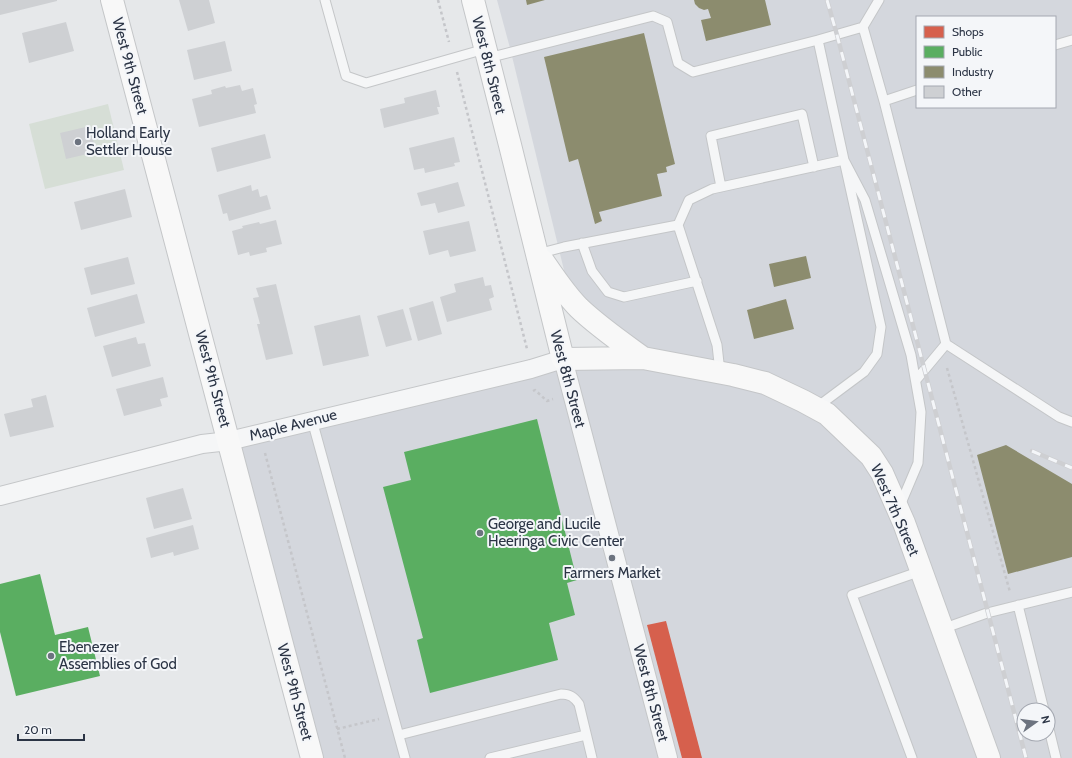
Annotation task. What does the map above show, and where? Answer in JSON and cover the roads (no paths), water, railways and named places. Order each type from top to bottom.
[{"type":"street","name":"West 9th Street","points":[[112,0],[312,758]]},
{"type":"street","name":"West 8th Street","points":[[472,0],[572,395],[668,758]]},
{"type":"street","name":"West 7th Street","points":[[537,254],[580,308],[604,329],[643,358]]},
{"type":"street","name":"West 7th Street","points":[[563,359],[643,358],[720,372],[765,383],[827,414],[871,456],[882,473],[922,571],[989,758]]},
{"type":"street","name":"Maple Avenue","points":[[0,496],[202,444],[229,441],[531,369],[563,359]]},
{"type":"lane","points":[[325,0],[346,76],[366,83],[453,58],[486,54],[653,16],[667,22],[678,63],[693,72],[863,27],[879,0]]},
{"type":"lane","points":[[863,27],[884,101],[944,346],[1059,416],[1072,422]]},
{"type":"lane","points":[[815,408],[864,372],[877,354],[881,326],[818,40]]},
{"type":"lane","points":[[1056,45],[1072,40]]},
{"type":"lane","points":[[884,101],[916,90]]},
{"type":"lane","points":[[721,187],[711,136],[802,114],[814,167]]},
{"type":"lane","points":[[720,372],[717,345],[678,225],[689,200],[712,189],[844,160]]},
{"type":"lane","points":[[844,160],[866,200],[911,355],[921,412],[918,463],[898,510]]},
{"type":"lane","points":[[537,254],[564,246],[678,225]]},
{"type":"lane","points":[[582,243],[592,271],[608,292],[624,297],[697,280]]},
{"type":"lane","points":[[916,380],[944,346]]},
{"type":"lane","points":[[312,420],[405,758]]},
{"type":"lane","points":[[912,758],[852,595],[922,571]]},
{"type":"lane","points":[[942,629],[988,613],[1072,592]]},
{"type":"lane","points":[[1016,606],[1042,702]]},
{"type":"lane","points":[[399,735],[561,694],[568,694],[579,704],[592,758]]},
{"type":"lane","points":[[490,758],[586,735]]},
{"type":"lane","points":[[1052,742],[1055,754]]},
{"type":"railway","points":[[827,0],[1026,758]]},
{"type":"railway","points":[[1032,451],[1072,468]]},
{"type":"place","name":"Holland Early Settler House","points":[[78,142]]},
{"type":"place","name":"George and Lucile Heeringa Civic Center","points":[[480,533]]},
{"type":"place","name":"Farmers Market","points":[[612,558]]},
{"type":"place","name":"Ebenezer Assemblies of God","points":[[51,656]]}]
